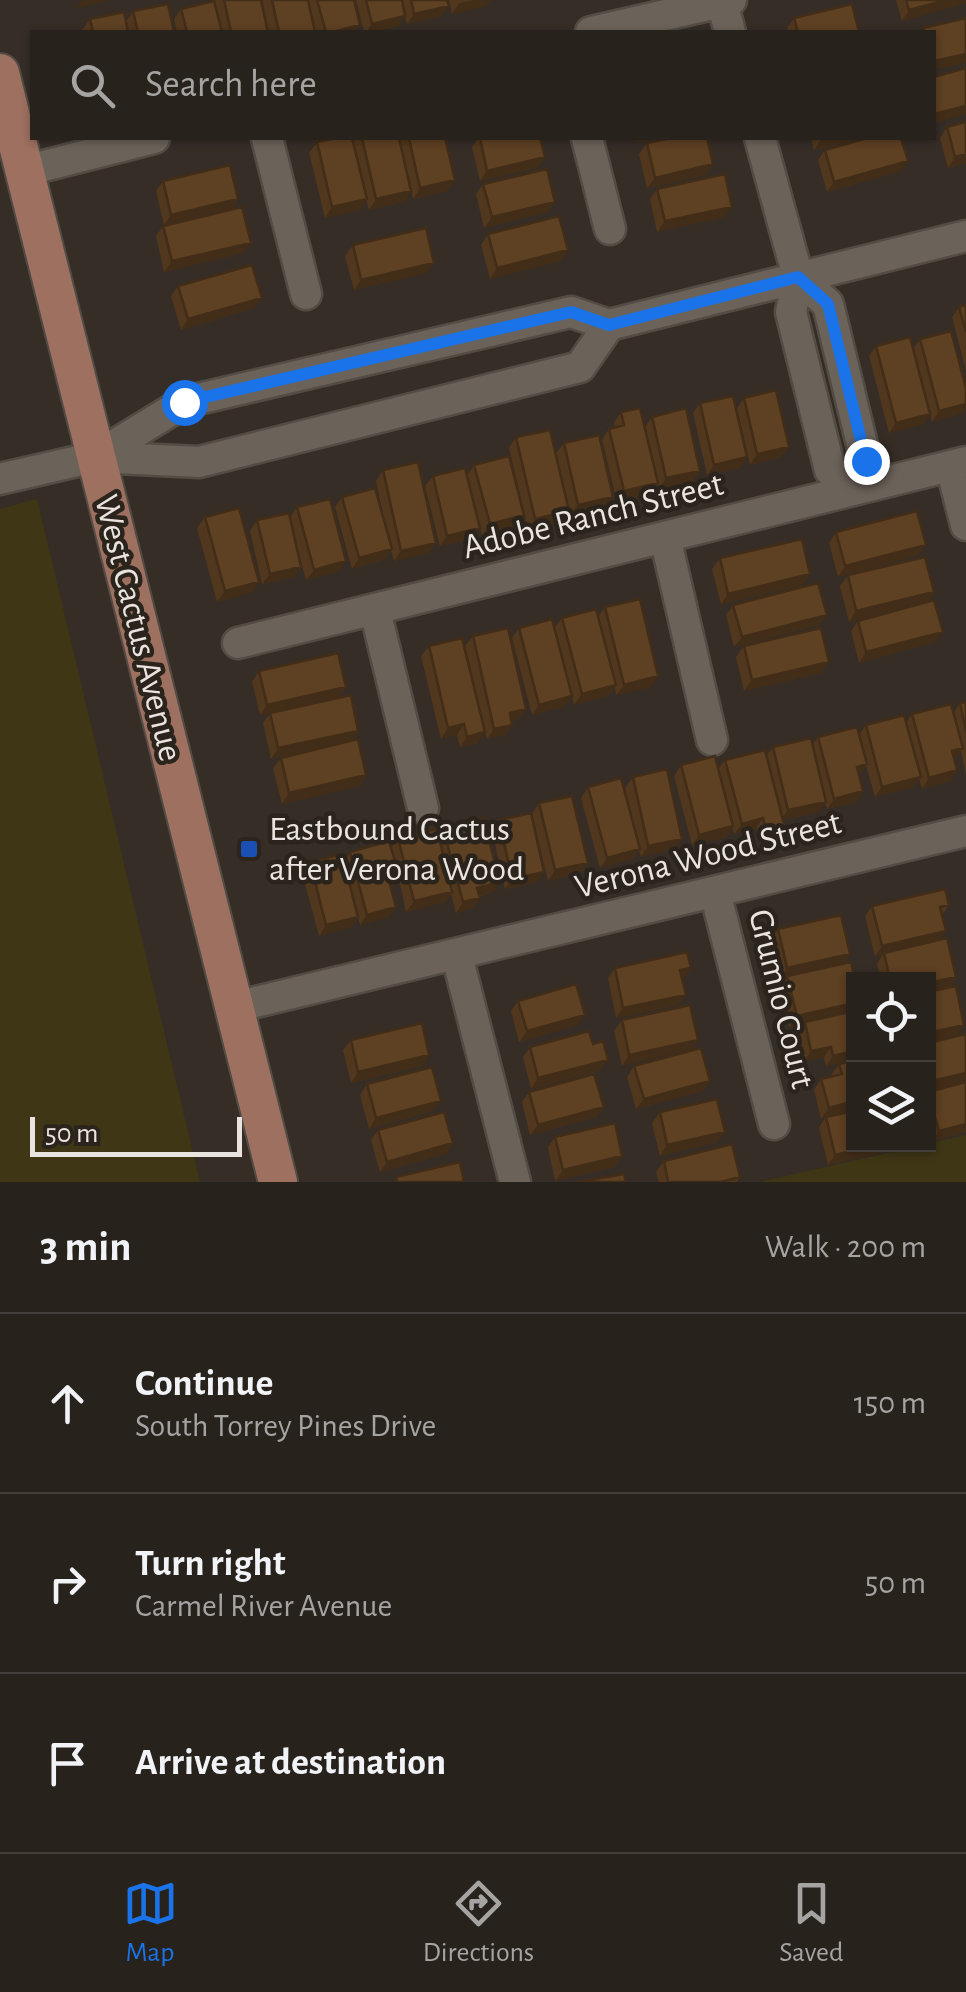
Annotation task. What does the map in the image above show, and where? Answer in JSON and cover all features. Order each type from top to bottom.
[{"type":"main road","name":"West Cactus Avenue","points":[[0,73],[278,1182]]},
{"type":"street","points":[[601,30],[726,1],[730,30]]},
{"type":"street","points":[[24,171],[146,140]]},
{"type":"street","points":[[267,140],[306,294]]},
{"type":"street","points":[[588,140],[610,228]]},
{"type":"street","points":[[761,140],[798,277],[790,312],[830,470],[854,488],[866,461],[828,304],[798,277]]},
{"type":"street","points":[[95,456],[184,402],[571,312],[609,325],[966,236]]},
{"type":"street","points":[[0,478],[95,456],[200,462],[580,367],[609,325]]},
{"type":"street","points":[[819,421],[854,412]]},
{"type":"street","points":[[959,464],[966,525]]},
{"type":"street","name":"Adobe Ranch Street","points":[[238,644],[959,464]]},
{"type":"street","points":[[664,537],[712,740]]},
{"type":"street","points":[[375,610],[423,808]]},
{"type":"street","name":"Verona Wood Street","points":[[235,1007],[966,831]]},
{"type":"street","name":"Grumio Court","points":[[715,892],[774,1124]]},
{"type":"street","points":[[458,956],[515,1182]]},
{"type":"sand","points":[[37,499],[200,1182],[0,1182],[0,509]]},
{"type":"sand","points":[[966,1135],[966,1182],[760,1182],[891,1152],[936,1152],[936,1142]]},
{"type":"building","points":[[224,0],[261,0],[268,30],[231,30]]},
{"type":"building","points":[[272,0],[308,0],[315,30],[279,30]]},
{"type":"building","points":[[317,0],[354,0],[360,25],[325,30]]},
{"type":"building","points":[[366,0],[402,0],[405,16],[372,24]]},
{"type":"building","points":[[411,0],[447,0],[449,6],[414,14]]},
{"type":"building","points":[[906,0],[947,0],[909,10]]},
{"type":"building","points":[[214,1],[221,30],[186,30],[181,9]]},
{"type":"building","points":[[168,4],[174,30],[138,30],[133,11]]},
{"type":"building","points":[[852,4],[858,30],[797,30],[794,18]]},
{"type":"building","points":[[124,12],[128,30],[93,30],[90,19]]},
{"type":"building","points":[[966,18],[966,54],[936,61],[936,30],[923,28]]},
{"type":"building","points":[[966,68],[966,106],[936,114],[936,76]]},
{"type":"building","points":[[966,122],[966,154],[955,157],[947,127]]},
{"type":"building","points":[[352,140],[367,199],[332,207],[317,142]]},
{"type":"building","points":[[362,140],[399,140],[411,191],[376,199]]},
{"type":"building","points":[[409,140],[445,140],[455,180],[420,188]]},
{"type":"building","points":[[480,140],[541,140],[545,157],[487,171]]},
{"type":"building","points":[[707,140],[713,164],[655,178],[647,143]]},
{"type":"building","points":[[860,140],[902,140],[908,161],[834,182],[825,150]]},
{"type":"building","points":[[230,165],[238,199],[171,215],[163,181]]},
{"type":"building","points":[[547,169],[555,202],[492,217],[483,184]]},
{"type":"building","points":[[725,174],[732,207],[665,221],[657,189]]},
{"type":"building","points":[[242,207],[251,243],[172,261],[163,226]]},
{"type":"building","points":[[559,216],[568,250],[497,268],[488,234]]},
{"type":"building","points":[[426,228],[434,263],[361,280],[353,245]]},
{"type":"building","points":[[252,265],[262,298],[188,319],[178,286]]},
{"type":"building","points":[[966,305],[966,332],[959,307]]},
{"type":"building","points":[[951,331],[966,388],[966,404],[939,411],[920,339]]},
{"type":"building","points":[[910,337],[930,414],[896,423],[876,346]]},
{"type":"building","points":[[776,390],[789,447],[757,454],[744,398]]},
{"type":"building","points":[[733,396],[747,457],[714,465],[700,403]]},
{"type":"building","points":[[640,408],[658,483],[624,491],[609,429],[624,425],[621,412]]},
{"type":"building","points":[[686,408],[700,471],[666,478],[652,417]]},
{"type":"building","points":[[550,430],[569,511],[535,519],[516,437]]},
{"type":"building","points":[[599,435],[613,497],[578,505],[564,443]]},
{"type":"building","points":[[509,456],[524,515],[490,524],[474,465]]},
{"type":"building","points":[[418,462],[436,543],[401,551],[383,470]]},
{"type":"building","points":[[465,468],[480,528],[447,536],[433,476]]},
{"type":"building","points":[[375,488],[392,549],[359,558],[342,497]]},
{"type":"building","points":[[330,499],[346,561],[314,570],[297,507]]},
{"type":"building","points":[[239,508],[259,582],[225,591],[205,517]]},
{"type":"building","points":[[917,511],[926,545],[845,566],[836,532]]},
{"type":"building","points":[[289,513],[301,567],[270,574],[257,520]]},
{"type":"building","points":[[802,539],[810,574],[728,594],[720,558]]},
{"type":"building","points":[[925,557],[934,592],[856,611],[848,575]]},
{"type":"building","points":[[818,583],[827,615],[742,637],[733,605]]},
{"type":"building","points":[[640,599],[658,676],[624,685],[605,607]]},
{"type":"building","points":[[934,600],[943,632],[866,652],[858,621]]},
{"type":"building","points":[[596,609],[616,685],[582,694],[562,618]]},
{"type":"building","points":[[552,619],[572,696],[539,705],[519,628]]},
{"type":"building","points":[[508,628],[526,709],[510,713],[512,725],[494,729],[473,636]]},
{"type":"building","points":[[821,628],[829,662],[752,680],[744,646]]},
{"type":"building","points":[[462,638],[485,732],[467,737],[464,724],[448,728],[429,646]]},
{"type":"building","points":[[338,653],[346,687],[267,705],[259,671]]},
{"type":"building","points":[[351,695],[358,731],[278,748],[270,713]]},
{"type":"building","points":[[966,702],[966,732],[960,703]]},
{"type":"building","points":[[951,704],[963,748],[952,751],[957,770],[929,778],[912,714]]},
{"type":"building","points":[[904,715],[921,777],[882,787],[866,725]]},
{"type":"building","points":[[857,727],[867,764],[857,767],[863,791],[834,799],[818,737]]},
{"type":"building","points":[[811,738],[826,802],[788,810],[773,747]]},
{"type":"building","points":[[358,739],[366,775],[289,793],[281,758]]},
{"type":"building","points":[[765,750],[784,824],[766,829],[763,818],[742,824],[725,760]]},
{"type":"building","points":[[715,756],[733,826],[699,835],[681,765]]},
{"type":"building","points":[[667,769],[682,839],[648,846],[633,777]]},
{"type":"building","points":[[621,778],[640,849],[607,858],[588,787]]},
{"type":"building","points":[[572,796],[588,863],[555,870],[539,803]]},
{"type":"building","points":[[531,813],[544,872],[512,879],[499,820]]},
{"type":"building","points":[[483,818],[500,882],[477,888],[480,898],[463,902],[443,828]]},
{"type":"building","points":[[437,829],[452,892],[414,901],[398,838]]},
{"type":"building","points":[[389,841],[400,878],[389,881],[396,907],[367,915],[350,852]]},
{"type":"building","points":[[342,854],[358,917],[326,925],[310,862]]},
{"type":"building","points":[[945,889],[949,905],[940,907],[946,931],[882,946],[872,906]]},
{"type":"building","points":[[841,915],[850,954],[787,968],[778,929]]},
{"type":"building","points":[[947,938],[956,977],[936,981],[936,972],[888,972],[884,953]]},
{"type":"building","points":[[687,952],[691,968],[680,970],[686,995],[623,1008],[615,968]]},
{"type":"building","points":[[851,962],[853,972],[846,972],[846,1005],[797,1016],[787,976]]},
{"type":"building","points":[[576,984],[585,1015],[527,1031],[518,1001]]},
{"type":"building","points":[[956,986],[964,1025],[936,1031],[936,990]]},
{"type":"building","points":[[690,1005],[698,1040],[629,1055],[622,1020]]},
{"type":"building","points":[[846,1013],[846,1053],[833,1056],[831,1047],[811,1051],[805,1022]]},
{"type":"building","points":[[422,1023],[429,1055],[358,1072],[351,1040]]},
{"type":"building","points":[[589,1031],[593,1044],[603,1041],[608,1060],[538,1078],[530,1047]]},
{"type":"building","points":[[966,1034],[966,1073],[936,1080],[936,1041]]},
{"type":"building","points":[[701,1048],[710,1081],[644,1099],[634,1066]]},
{"type":"building","points":[[846,1062],[846,1103],[829,1108],[821,1079],[842,1074],[839,1064]]},
{"type":"building","points":[[432,1067],[441,1101],[376,1118],[367,1084]]},
{"type":"building","points":[[594,1074],[604,1107],[538,1125],[529,1092]]},
{"type":"building","points":[[966,1082],[966,1124],[939,1131],[936,1090]]},
{"type":"building","points":[[717,1099],[725,1132],[667,1145],[660,1112]]},
{"type":"building","points":[[444,1112],[453,1143],[387,1162],[378,1130]]},
{"type":"building","points":[[846,1113],[847,1152],[835,1155],[826,1117]]},
{"type":"building","points":[[615,1123],[622,1156],[563,1170],[555,1137]]},
{"type":"building","points":[[732,1144],[740,1177],[721,1182],[668,1182],[664,1161]]},
{"type":"building","points":[[460,1162],[464,1182],[397,1182],[396,1177]]},
{"type":"building","points":[[624,1174],[626,1182],[578,1182]]},
{"type":"place","name":"Eastbound Cactus after Verona Wood","points":[[249,849]]},
{"type":"route","points":[[184,402],[571,312],[609,325],[798,277],[828,304],[866,461]]}]
